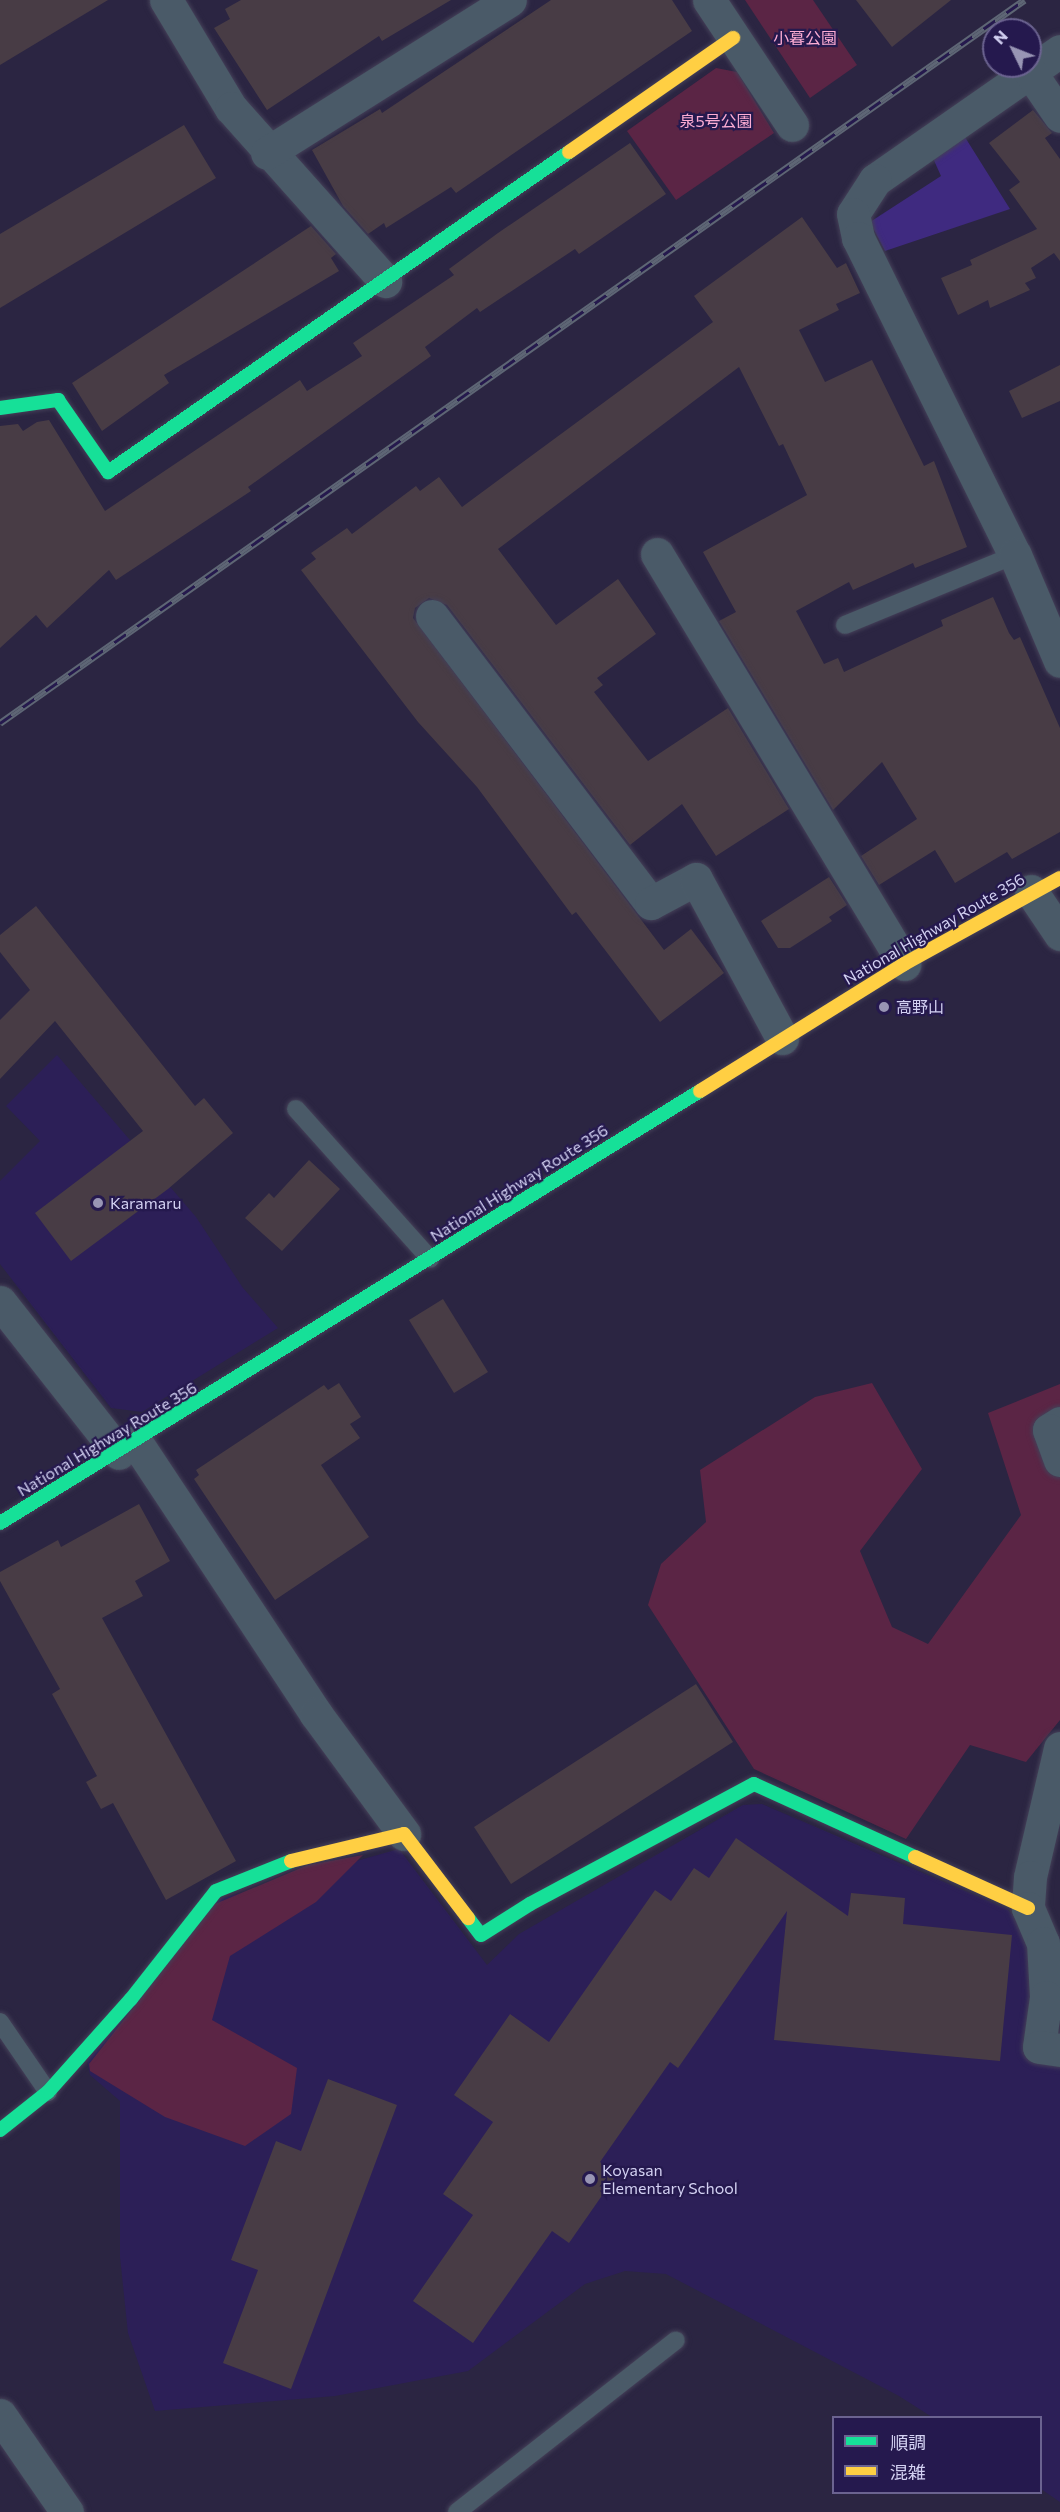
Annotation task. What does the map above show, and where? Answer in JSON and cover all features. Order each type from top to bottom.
[{"type":"main road","points":[[0,408],[58,400],[108,472],[733,38]]},
{"type":"main road","name":"National Highway Route 356","points":[[0,1523],[128,1448],[782,1038],[904,964],[1031,891],[1060,878]]},
{"type":"main road","points":[[0,2130],[48,2092],[131,1999],[216,1892],[298,1858],[404,1834],[481,1935],[530,1904],[754,1784],[1028,1908]]},
{"type":"street","points":[[267,153],[510,0]]},
{"type":"street","points":[[709,0],[792,125]]},
{"type":"street","points":[[170,1],[231,108],[267,153],[385,280]]},
{"type":"street","points":[[1042,64],[1060,51]]},
{"type":"street","points":[[1021,78],[875,180],[853,214],[858,238],[1015,555],[1060,661]]},
{"type":"street","points":[[1034,78],[1060,116]]},
{"type":"street","points":[[657,554],[904,964]]},
{"type":"street","points":[[432,616],[651,903],[696,879],[782,1038]]},
{"type":"street","points":[[1031,891],[1060,934]]},
{"type":"street","points":[[0,1302],[128,1448],[404,1834]]},
{"type":"street","points":[[1060,1423],[1049,1430],[1060,1460]]},
{"type":"street","points":[[1060,1748],[1030,1877],[1028,1908],[1043,1943],[1046,1997],[1039,2047],[1060,2050]]},
{"type":"street","points":[[0,2415],[67,2512]]},
{"type":"lane","points":[[845,625],[1015,555]]},
{"type":"lane","points":[[296,1109],[430,1259]]},
{"type":"lane","points":[[0,2022],[48,2092]]},
{"type":"lane","points":[[457,2512],[676,2340]]},
{"type":"shaded area","points":[[963,134],[1010,209],[885,251],[870,222],[941,176],[932,156]]},
{"type":"shaded area","points":[[57,1055],[196,1217],[243,1288],[278,1328],[142,1412],[111,1408],[0,1264],[0,1181],[40,1141],[6,1106]]},
{"type":"shaded area","name":"Koyasan Elementary School","points":[[762,1804],[1007,1909],[1022,1926],[1060,2065],[1060,2502],[1042,2490],[1042,2416],[930,2416],[899,2396],[666,2274],[625,2271],[585,2284],[468,2371],[335,2396],[155,2411],[128,2333],[120,2257],[120,2101],[90,2075],[87,2060],[216,1900],[399,1849],[487,1965],[519,1934],[743,1805]]},
{"type":"green space","name":"小暮公園","points":[[745,0],[813,0],[857,65],[810,98]]},
{"type":"green space","name":"泉5号公園","points":[[716,68],[737,72],[774,133],[676,200],[627,131]]},
{"type":"green space","points":[[872,1383],[922,1469],[860,1551],[892,1627],[928,1644],[1021,1515],[988,1413],[1060,1384],[1060,1720],[1026,1762],[970,1745],[906,1839],[754,1769],[648,1605],[661,1564],[706,1522],[700,1470],[815,1397]]},
{"type":"green space","points":[[363,1855],[316,1902],[230,1956],[212,2020],[297,2068],[291,2114],[245,2146],[165,2117],[90,2071],[89,2064],[215,1904],[308,1865]]},
{"type":"building","points":[[0,0],[108,0],[0,65]]},
{"type":"building","points":[[241,0],[451,0],[382,41],[379,36],[267,110],[214,28],[230,19],[225,9]]},
{"type":"building","points":[[551,0],[672,0],[692,31],[456,193],[451,187],[386,228],[384,223],[368,234],[343,206],[312,150],[380,109],[382,113]]},
{"type":"building","points":[[856,0],[951,0],[892,47]]},
{"type":"building","points":[[1033,110],[1052,133],[1045,138],[1060,159],[1060,261],[1054,253],[1031,268],[1036,278],[1025,283],[1030,290],[990,308],[988,300],[958,315],[941,278],[972,265],[970,260],[1037,229],[1009,190],[1020,182],[989,143]]},
{"type":"building","points":[[184,125],[216,178],[0,308],[0,234]]},
{"type":"building","points":[[630,143],[666,194],[579,254],[575,249],[480,312],[477,308],[425,347],[431,356],[248,487],[251,491],[116,580],[109,570],[47,628],[36,615],[0,648],[0,426],[18,424],[23,431],[37,422],[49,420],[105,511],[300,380],[307,391],[362,356],[353,343],[454,275],[449,269],[498,233]]},
{"type":"building","points":[[802,217],[837,268],[846,263],[860,293],[836,304],[839,310],[799,330],[825,382],[872,360],[924,466],[934,461],[967,547],[915,568],[913,563],[853,590],[849,582],[796,611],[824,664],[838,658],[844,672],[943,626],[941,620],[993,597],[1009,633],[1014,640],[1020,637],[1060,728],[1060,832],[1012,859],[1007,852],[955,883],[935,850],[879,885],[861,856],[917,819],[882,762],[833,810],[719,621],[736,612],[703,552],[807,495],[783,444],[779,446],[739,367],[498,549],[556,625],[618,579],[656,634],[597,678],[603,685],[594,692],[648,761],[728,708],[789,809],[716,856],[682,804],[630,845],[447,605],[429,598],[415,608],[413,618],[664,950],[691,929],[724,973],[660,1022],[576,912],[572,915],[477,787],[418,722],[301,570],[316,559],[311,553],[347,528],[352,534],[416,486],[420,491],[439,477],[462,507],[713,322],[694,296]]},
{"type":"building","points":[[311,226],[336,254],[331,258],[339,271],[164,375],[169,383],[102,431],[72,383]]},
{"type":"building","points":[[1060,365],[1060,401],[1022,418],[1009,391]]},
{"type":"building","points":[[829,877],[847,905],[829,917],[832,921],[790,948],[778,948],[761,921]]},
{"type":"building","points":[[36,906],[195,1106],[204,1098],[233,1133],[168,1189],[71,1261],[35,1213],[143,1131],[55,1021],[0,1079],[0,1020],[30,990],[0,952],[0,935]]},
{"type":"building","points":[[309,1160],[340,1189],[282,1251],[245,1218],[269,1193],[274,1198]]},
{"type":"building","points":[[443,1299],[488,1372],[454,1393],[409,1320]]},
{"type":"building","points":[[339,1383],[361,1417],[350,1424],[360,1438],[321,1465],[369,1537],[275,1600],[194,1479],[199,1475],[196,1470],[324,1385],[328,1390]]},
{"type":"building","points":[[139,1504],[170,1561],[135,1581],[143,1596],[102,1618],[236,1861],[166,1900],[113,1803],[101,1809],[86,1782],[97,1776],[52,1694],[60,1689],[0,1581],[0,1572],[58,1540],[61,1547]]},
{"type":"building","points":[[696,1684],[733,1742],[511,1884],[474,1827]]},
{"type":"building","points":[[736,1838],[848,1916],[851,1893],[905,1898],[903,1924],[1012,1935],[1000,2061],[774,2040],[787,1911],[678,2068],[670,2062],[600,2162],[617,2174],[569,2243],[552,2231],[473,2343],[413,2301],[473,2215],[443,2194],[493,2122],[454,2095],[510,2014],[549,2042],[655,1890],[671,1901],[694,1868],[709,1878]]},
{"type":"building","points":[[328,2079],[397,2105],[291,2389],[223,2363],[258,2270],[231,2260],[276,2141],[301,2151]]},
{"type":"railway","points":[[0,723],[1024,0]]},
{"type":"traffic: fast","points":[[0,408],[58,400],[108,472],[569,152]]},
{"type":"traffic: fast","points":[[0,1523],[700,1091]]},
{"type":"traffic: fast","points":[[468,1918],[481,1935],[530,1904],[754,1784],[915,1857]]},
{"type":"traffic: fast","points":[[0,2130],[48,2092],[131,1999],[216,1891],[291,1861]]},
{"type":"traffic: slow","points":[[569,152],[733,38]]},
{"type":"traffic: slow","points":[[700,1091],[904,964],[1060,878]]},
{"type":"traffic: slow","points":[[291,1861],[404,1834],[468,1918]]},
{"type":"traffic: slow","points":[[915,1857],[1028,1908]]},
{"type":"place","name":"高野山","points":[[884,1007]]},
{"type":"place","name":"Karamaru","points":[[98,1203]]},
{"type":"place","name":"Koyasan Elementary School","points":[[590,2179]]}]
